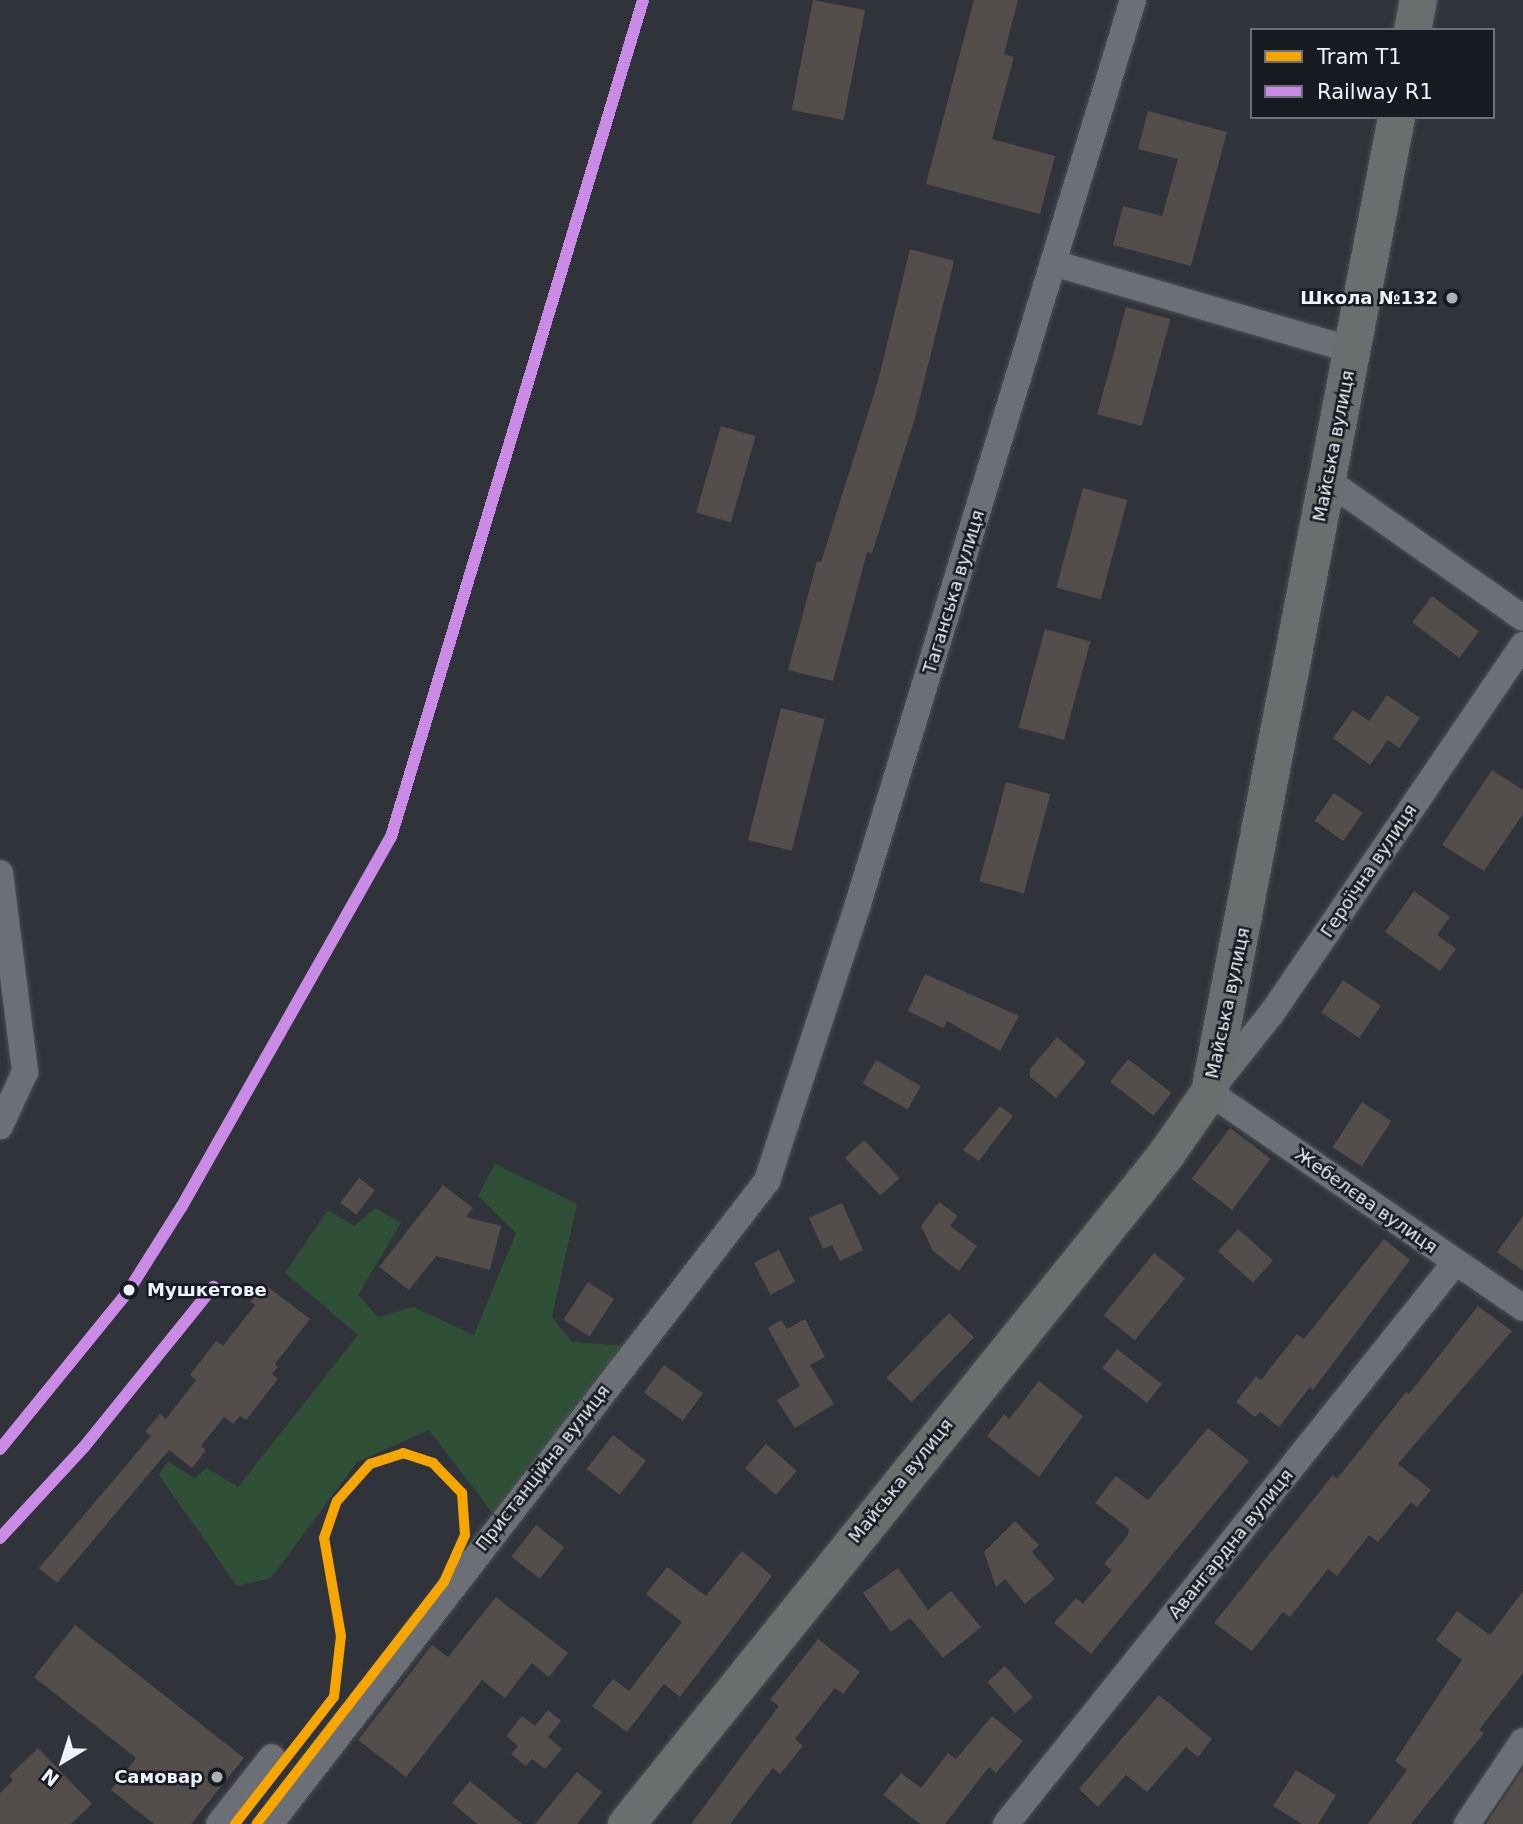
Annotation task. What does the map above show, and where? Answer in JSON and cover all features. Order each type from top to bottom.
[{"type":"street","name":"Таганська вулиця","points":[[767,1181],[858,904],[1133,0]]},
{"type":"street","points":[[1412,28],[1418,0]]},
{"type":"street","name":"Майська вулиця","points":[[626,1824],[1165,1155],[1209,1092],[1396,119]]},
{"type":"street","points":[[1053,263],[1352,350]]},
{"type":"street","points":[[1328,481],[1523,618]]},
{"type":"street","name":"Героїчна вулиця","points":[[1209,1092],[1271,1014],[1523,645]]},
{"type":"street","points":[[0,873],[25,1072],[0,1126]]},
{"type":"street","name":"Жебелєва вулиця","points":[[1209,1092],[1523,1308]]},
{"type":"street","name":"Пристанційна вулиця","points":[[270,1824],[767,1181]]},
{"type":"street","name":"Авангардна вулиця","points":[[1006,1824],[1455,1263]]},
{"type":"street","points":[[1467,1824],[1523,1741]]},
{"type":"street","points":[[219,1824],[271,1757]]},
{"type":"green space","points":[[495,1164],[577,1204],[552,1317],[572,1342],[627,1346],[494,1515],[429,1430],[357,1462],[271,1578],[237,1586],[159,1475],[168,1461],[194,1478],[207,1468],[238,1487],[358,1335],[285,1273],[328,1210],[354,1226],[376,1208],[401,1223],[358,1295],[378,1317],[413,1307],[474,1335],[516,1233],[478,1196]]},
{"type":"building","points":[[813,0],[865,10],[844,120],[792,110]]},
{"type":"building","points":[[974,0],[1018,0],[1004,54],[1014,57],[992,139],[1055,156],[1040,214],[926,184]]},
{"type":"building","points":[[1148,111],[1227,132],[1191,266],[1113,245],[1123,206],[1162,216],[1178,159],[1138,149]]},
{"type":"building","points":[[910,249],[954,261],[915,418],[872,553],[867,552],[833,681],[788,670],[817,561],[821,562],[878,381]]},
{"type":"building","points":[[1126,307],[1170,319],[1142,426],[1097,414]]},
{"type":"building","points":[[721,426],[756,436],[731,522],[696,513]]},
{"type":"building","points":[[1083,488],[1127,500],[1101,599],[1056,587]]},
{"type":"building","points":[[1432,596],[1479,632],[1459,658],[1412,622]]},
{"type":"building","points":[[1045,629],[1090,641],[1064,740],[1019,728]]},
{"type":"building","points":[[1387,695],[1420,718],[1399,748],[1388,740],[1370,765],[1333,738],[1353,710],[1369,721]]},
{"type":"building","points":[[781,708],[825,719],[792,851],[748,840]]},
{"type":"building","points":[[1492,770],[1523,790],[1523,814],[1484,871],[1442,845]]},
{"type":"building","points":[[1006,782],[1050,794],[1024,893],[979,881]]},
{"type":"building","points":[[1334,793],[1363,813],[1343,841],[1314,821]]},
{"type":"building","points":[[1414,891],[1450,917],[1437,935],[1456,949],[1440,971],[1385,932]]},
{"type":"building","points":[[925,974],[1019,1016],[1000,1051],[947,1021],[943,1028],[908,1011]]},
{"type":"building","points":[[1343,980],[1381,1006],[1359,1038],[1321,1012]]},
{"type":"building","points":[[1057,1037],[1086,1062],[1056,1098],[1030,1077],[1030,1069]]},
{"type":"building","points":[[1128,1059],[1171,1093],[1153,1116],[1110,1082]]},
{"type":"building","points":[[876,1060],[921,1086],[908,1109],[862,1083]]},
{"type":"building","points":[[1362,1102],[1391,1121],[1362,1166],[1333,1147]]},
{"type":"building","points":[[1000,1106],[1013,1116],[979,1161],[963,1150]]},
{"type":"building","points":[[1230,1128],[1271,1159],[1232,1210],[1191,1179]]},
{"type":"building","points":[[864,1140],[899,1178],[880,1196],[845,1158]]},
{"type":"building","points":[[359,1178],[375,1190],[356,1215],[340,1203]]},
{"type":"building","points":[[443,1185],[473,1208],[466,1217],[501,1226],[490,1270],[436,1256],[409,1290],[379,1267]]},
{"type":"building","points":[[939,1202],[958,1216],[950,1226],[977,1246],[959,1271],[933,1251],[921,1226]]},
{"type":"building","points":[[842,1203],[863,1250],[840,1261],[832,1245],[823,1249],[809,1218]]},
{"type":"building","points":[[1523,1216],[1523,1271],[1497,1252]]},
{"type":"building","points":[[1238,1229],[1273,1260],[1253,1283],[1218,1251]]},
{"type":"building","points":[[1384,1239],[1410,1260],[1313,1390],[1310,1387],[1279,1427],[1260,1412],[1255,1417],[1236,1402],[1256,1376],[1261,1380],[1297,1334],[1304,1339]]},
{"type":"building","points":[[779,1250],[795,1282],[770,1295],[754,1263]]},
{"type":"building","points":[[1154,1253],[1185,1278],[1135,1340],[1104,1315]]},
{"type":"building","points":[[588,1282],[614,1299],[589,1337],[563,1320]]},
{"type":"building","points":[[264,1284],[310,1319],[275,1364],[278,1367],[272,1374],[278,1379],[246,1420],[240,1416],[233,1424],[224,1417],[201,1446],[206,1450],[192,1468],[169,1450],[57,1583],[39,1568],[151,1436],[145,1432],[160,1414],[166,1419],[196,1380],[190,1375],[216,1341],[223,1346],[255,1305],[250,1302]]},
{"type":"building","points":[[1478,1306],[1512,1331],[1398,1464],[1431,1490],[1417,1507],[1411,1502],[1378,1542],[1369,1535],[1337,1576],[1328,1569],[1290,1617],[1283,1612],[1252,1651],[1214,1623],[1333,1475],[1337,1479],[1406,1392],[1409,1394]]},
{"type":"building","points":[[949,1313],[974,1337],[912,1402],[886,1378]]},
{"type":"building","points":[[805,1319],[825,1357],[810,1365],[834,1404],[795,1428],[777,1400],[800,1386],[768,1328],[781,1320],[787,1329]]},
{"type":"building","points":[[1117,1349],[1162,1384],[1147,1403],[1102,1368]]},
{"type":"building","points":[[664,1365],[703,1393],[683,1421],[644,1393]]},
{"type":"building","points":[[1039,1381],[1083,1416],[1039,1477],[987,1436],[1004,1414],[1009,1419]]},
{"type":"building","points":[[1208,1428],[1249,1461],[1091,1654],[1054,1623],[1076,1598],[1083,1604],[1112,1570],[1104,1564],[1128,1535],[1129,1529],[1095,1503],[1116,1476],[1148,1500]]},
{"type":"building","points":[[613,1435],[646,1461],[620,1495],[587,1469]]},
{"type":"building","points":[[766,1444],[797,1471],[776,1495],[745,1468]]},
{"type":"building","points":[[1015,1521],[1039,1545],[1032,1552],[1055,1579],[1025,1604],[1005,1579],[996,1587],[984,1552]]},
{"type":"building","points":[[536,1525],[564,1547],[540,1579],[511,1557]]},
{"type":"building","points":[[742,1551],[772,1576],[680,1697],[664,1684],[627,1732],[592,1706],[613,1679],[629,1691],[682,1622],[646,1594],[667,1567],[706,1596]]},
{"type":"building","points":[[898,1568],[928,1610],[951,1591],[981,1627],[943,1658],[910,1618],[891,1632],[863,1593]]},
{"type":"building","points":[[1523,1591],[1523,1673],[1479,1730],[1484,1733],[1411,1824],[1368,1824],[1407,1770],[1395,1761],[1462,1660],[1436,1640],[1457,1611],[1490,1635]]},
{"type":"building","points":[[496,1597],[568,1653],[549,1677],[532,1663],[505,1698],[482,1680],[406,1777],[358,1740],[432,1645],[448,1657]]},
{"type":"building","points":[[75,1625],[244,1758],[191,1824],[154,1824],[111,1790],[136,1758],[34,1677]]},
{"type":"building","points":[[818,1639],[860,1672],[843,1694],[835,1688],[795,1739],[803,1746],[780,1774],[773,1768],[730,1824],[691,1824],[779,1706],[770,1700]]},
{"type":"building","points":[[1005,1666],[1033,1697],[1015,1713],[987,1682]]},
{"type":"building","points":[[1159,1695],[1212,1739],[1198,1757],[1186,1747],[1147,1792],[1126,1775],[1098,1807],[1079,1789]]},
{"type":"building","points":[[548,1710],[561,1721],[548,1737],[562,1749],[545,1769],[532,1759],[526,1766],[511,1754],[518,1746],[506,1736],[522,1716],[535,1726]]},
{"type":"building","points":[[992,1716],[1023,1741],[996,1773],[989,1767],[945,1824],[920,1824],[883,1795],[901,1773],[921,1788],[948,1753],[956,1759]]},
{"type":"building","points":[[38,1748],[92,1804],[71,1824],[0,1824],[0,1793],[13,1780],[9,1776]]},
{"type":"building","points":[[1523,1769],[1523,1824],[1486,1824]]},
{"type":"building","points":[[1296,1770],[1336,1795],[1318,1824],[1302,1824],[1273,1806]]},
{"type":"building","points":[[577,1772],[602,1792],[577,1824],[535,1824]]},
{"type":"building","points":[[470,1781],[522,1824],[477,1824],[452,1803]]},
{"type":"tram line","name":"T1","points":[[235,1824],[334,1697],[341,1636],[324,1538],[337,1501],[370,1464],[403,1453],[433,1463],[462,1493],[465,1535],[444,1582],[256,1824]]},
{"type":"rail line","name":"R1","points":[[0,1449],[129,1290],[182,1206],[391,837],[643,0]]},
{"type":"rail line","name":"R1","points":[[0,1538],[84,1447],[213,1287]]},
{"type":"place","name":"Школа №132","points":[[1452,298]]},
{"type":"place","name":"Мушкетове","points":[[129,1290]]},
{"type":"place","name":"Самовар","points":[[217,1777]]}]
